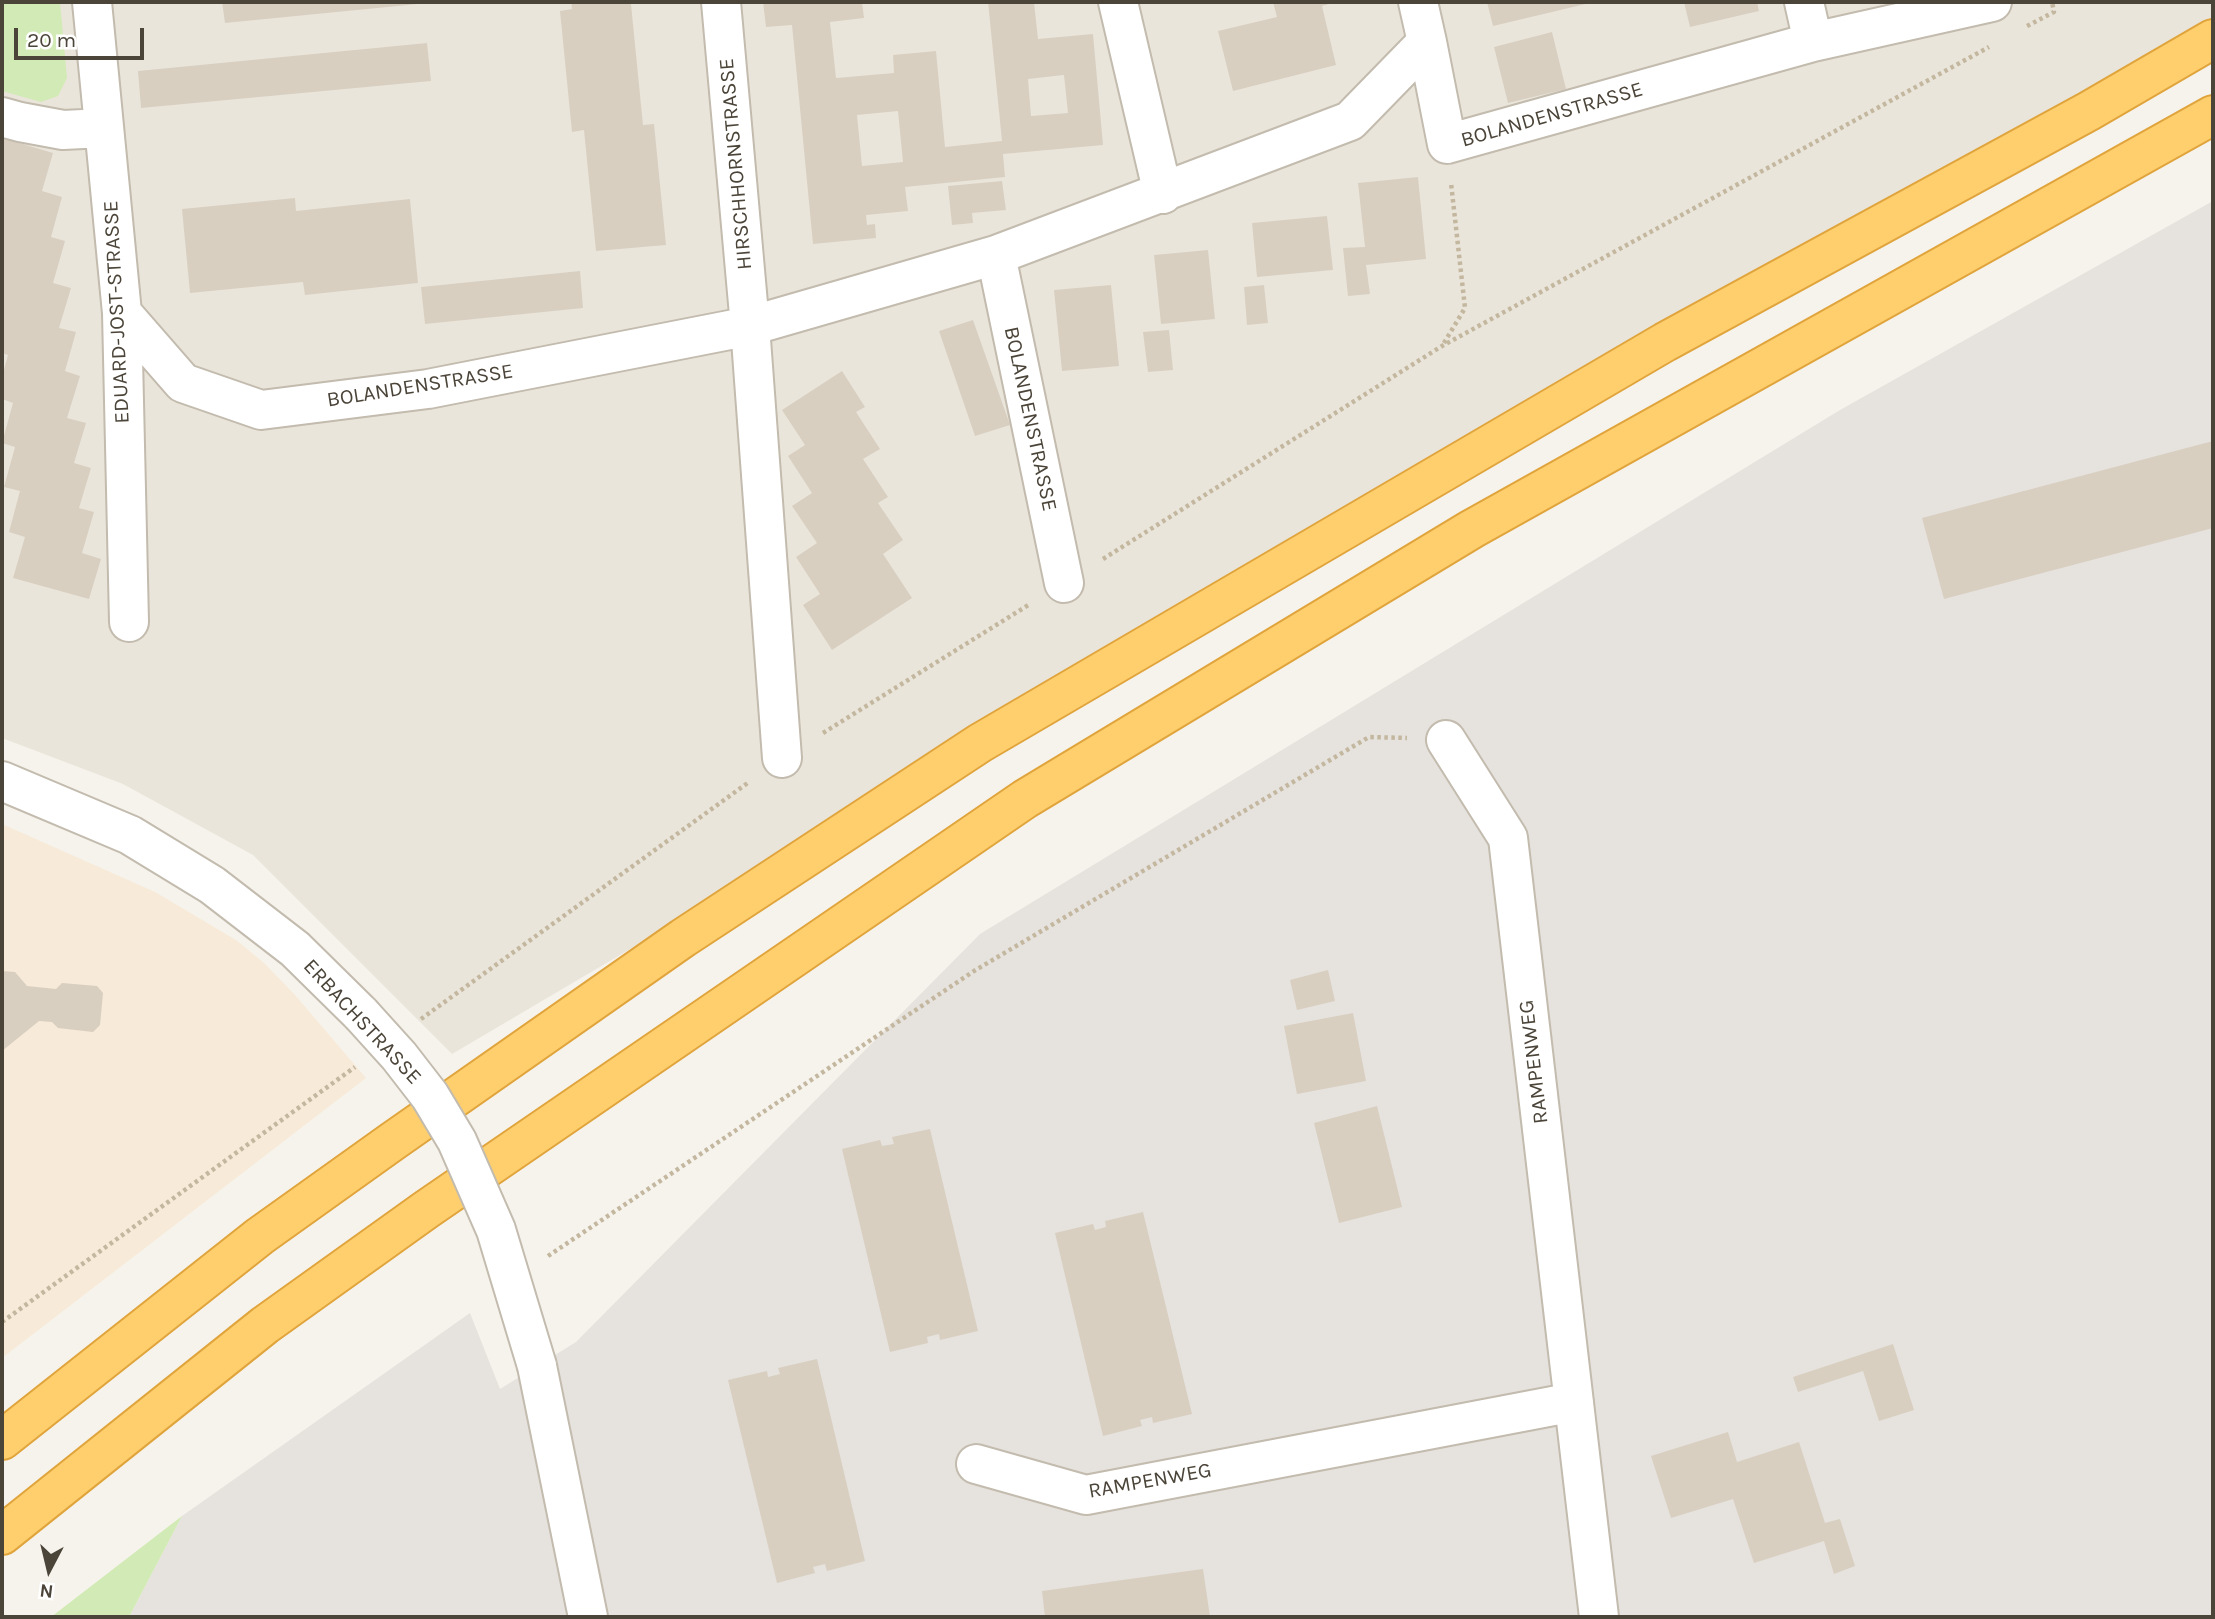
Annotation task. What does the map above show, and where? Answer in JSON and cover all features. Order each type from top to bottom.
[{"type":"highway","points":[[2,1440],[260,1236],[393,1141],[682,938],[980,743],[1665,342],[2089,111],[2213,39]]},
{"type":"highway","points":[[2,1535],[265,1325],[427,1209],[1025,799],[1472,529],[2213,115]]},
{"type":"street","name":"EDUARD-JOST-STRASSE","points":[[92,2],[122,313],[129,622]]},
{"type":"street","name":"HIRSCHHORNSTRASSE","points":[[721,2],[750,326]]},
{"type":"street","points":[[1118,2],[1163,194]]},
{"type":"street","points":[[1418,2],[1427,42]]},
{"type":"street","points":[[1804,2],[1813,42]]},
{"type":"street","name":"BOLANDENSTRASSE","points":[[1427,42],[1447,144],[1813,42],[1992,2]]},
{"type":"street","name":"BOLANDENSTRASSE","points":[[122,313],[183,383],[261,410],[428,389],[750,326],[996,255],[1350,121],[1427,42]]},
{"type":"street","points":[[2,117],[63,130],[104,128]]},
{"type":"street","name":"BOLANDENSTRASSE","points":[[996,255],[1064,583]]},
{"type":"street","points":[[750,326],[782,758]]},
{"type":"street","name":"RAMPENWEG","points":[[1446,740],[1508,838],[1599,1617]]},
{"type":"street","name":"ERBACHSTRASSE","points":[[2,781],[130,835],[212,885],[295,949],[361,1014],[399,1056],[429,1096],[457,1141],[496,1230],[537,1366],[589,1617]]},
{"type":"street","name":"RAMPENWEG","points":[[976,1464],[1086,1495],[1574,1402]]},
{"type":"path","points":[[2018,32],[2054,12],[2052,2]]},
{"type":"path","points":[[420,1020],[782,758],[1442,346],[1993,45]]},
{"type":"path","points":[[1442,346],[1465,309],[1447,144]]},
{"type":"path","points":[[545,1258],[974,971],[1369,737],[1446,740]]},
{"type":"path","points":[[2,1322],[364,1060]]},
{"type":"shaded area","points":[[2,2],[2213,2],[2213,33],[980,743],[452,1054],[253,855],[123,784],[2,738]]},
{"type":"shaded area","points":[[2213,201],[2213,1617],[129,1617],[182,1516],[470,1313],[500,1389],[576,1342],[980,934],[1840,410]]},
{"type":"shaded area","points":[[2,824],[155,892],[236,940],[264,963],[295,995],[366,1078],[2,1358]]},
{"type":"green space","points":[[2,2],[60,2],[67,78],[58,96],[41,102],[2,91]]},
{"type":"green space","points":[[182,1516],[129,1617],[51,1617]]},
{"type":"building","points":[[222,2],[418,2],[418,4],[225,23]]},
{"type":"building","points":[[571,2],[638,2],[631,4],[643,125],[654,124],[666,245],[596,251],[584,130],[572,132],[560,11],[572,9]]},
{"type":"building","points":[[763,2],[862,2],[864,18],[830,22],[836,78],[894,73],[893,55],[936,51],[945,147],[1002,141],[988,2],[1034,2],[1038,39],[1093,34],[1103,145],[1003,154],[1005,177],[905,187],[908,211],[866,215],[867,225],[875,224],[876,238],[813,244],[792,25],[766,27]],"holes":[[[1064,75],[1068,113],[1031,116],[1028,79]],[[898,111],[903,162],[862,166],[857,115]]]},
{"type":"building","points":[[1273,2],[1336,2],[1322,6],[1336,65],[1233,91],[1218,31],[1277,17]]},
{"type":"building","points":[[1487,2],[1590,2],[1590,3],[1493,26]]},
{"type":"building","points":[[1684,2],[1757,2],[1759,11],[1690,27]]},
{"type":"building","points":[[1552,32],[1566,89],[1508,103],[1494,47]]},
{"type":"building","points":[[427,43],[431,81],[141,108],[138,71]]},
{"type":"building","points":[[2,138],[53,153],[42,191],[62,197],[51,237],[65,241],[53,283],[71,288],[59,328],[76,332],[65,371],[80,376],[67,418],[86,423],[74,463],[91,468],[79,508],[94,512],[82,553],[101,559],[89,599],[13,578],[25,537],[9,532],[20,491],[4,487],[15,447],[2,443],[13,403],[2,399],[2,377],[8,355],[2,353]]},
{"type":"building","points":[[1418,177],[1426,259],[1366,265],[1370,294],[1348,296],[1343,248],[1365,247],[1358,183]]},
{"type":"building","points":[[1002,181],[1006,210],[972,213],[973,223],[952,225],[948,186]]},
{"type":"building","points":[[295,198],[296,211],[410,199],[418,283],[305,295],[303,282],[190,293],[182,209]]},
{"type":"building","points":[[1327,216],[1333,270],[1257,277],[1252,223]]},
{"type":"building","points":[[1208,250],[1215,319],[1161,324],[1154,255]]},
{"type":"building","points":[[580,271],[583,308],[425,324],[421,287]]},
{"type":"building","points":[[1111,285],[1119,366],[1062,371],[1054,290]]},
{"type":"building","points":[[1264,285],[1268,323],[1247,325],[1244,287]]},
{"type":"building","points":[[973,320],[1010,425],[975,436],[939,331]]},
{"type":"building","points":[[1169,330],[1173,370],[1148,372],[1143,332]]},
{"type":"building","points":[[842,371],[865,407],[856,412],[880,449],[863,459],[888,497],[878,503],[903,540],[883,554],[912,598],[832,650],[803,605],[820,594],[796,557],[817,543],[792,506],[812,493],[788,456],[805,445],[782,410]]},
{"type":"building","points":[[2213,441],[2213,528],[1944,599],[1922,518]]},
{"type":"building","points":[[1328,970],[1335,1001],[1297,1010],[1290,980]]},
{"type":"building","points":[[2,971],[15,972],[27,986],[56,989],[62,983],[97,986],[103,993],[100,1025],[93,1032],[58,1028],[52,1022],[39,1021],[2,1051]]},
{"type":"building","points":[[1353,1013],[1366,1081],[1297,1094],[1284,1026]]},
{"type":"building","points":[[1377,1106],[1402,1207],[1339,1223],[1314,1123]]},
{"type":"building","points":[[930,1129],[978,1331],[940,1340],[939,1334],[927,1337],[928,1343],[890,1352],[842,1149],[880,1140],[882,1146],[894,1144],[892,1137]]},
{"type":"building","points":[[1143,1212],[1192,1414],[1153,1423],[1152,1417],[1140,1420],[1142,1426],[1103,1436],[1055,1233],[1093,1224],[1095,1230],[1106,1227],[1105,1221]]},
{"type":"building","points":[[1893,1344],[1914,1410],[1879,1421],[1863,1371],[1798,1392],[1793,1377]]},
{"type":"building","points":[[817,1359],[865,1561],[827,1571],[825,1564],[813,1567],[815,1573],[777,1583],[728,1380],[767,1371],[768,1377],[780,1374],[778,1368]]},
{"type":"building","points":[[1728,1432],[1737,1462],[1799,1442],[1825,1523],[1840,1519],[1855,1566],[1834,1574],[1824,1541],[1754,1563],[1733,1499],[1671,1518],[1651,1456]]},
{"type":"building","points":[[1203,1569],[1210,1617],[1045,1617],[1042,1591]]}]
